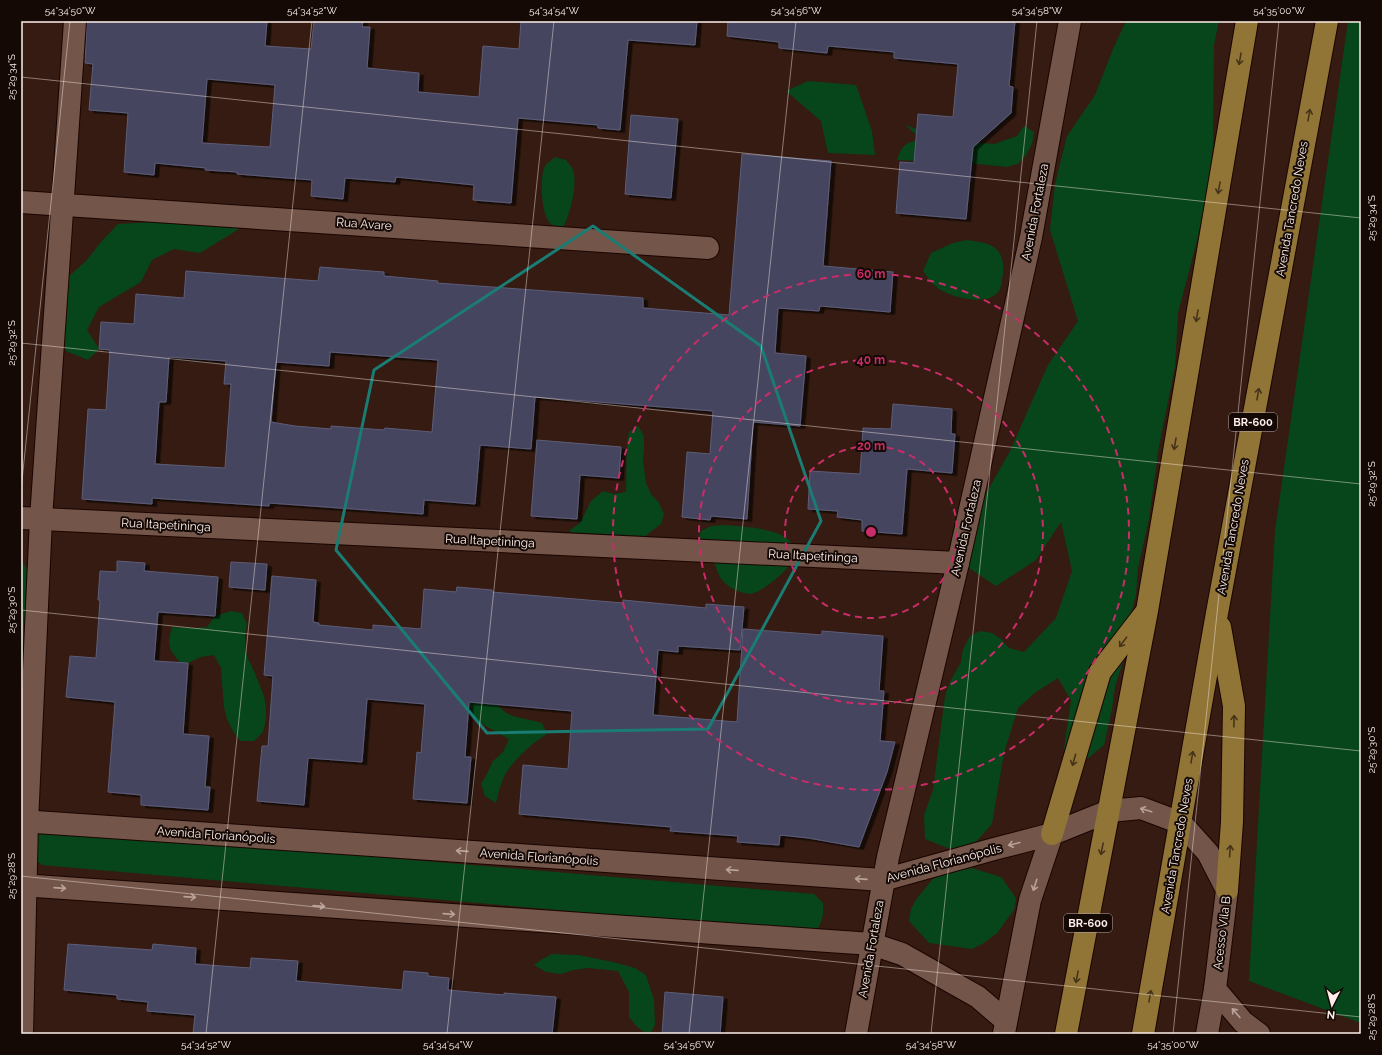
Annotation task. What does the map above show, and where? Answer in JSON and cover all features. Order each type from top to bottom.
[{"type":"main road","name":"BR-600","points":[[1066,1034],[1147,611],[1247,21]]},
{"type":"main road","name":"Avenida Tancredo Neves","points":[[1143,1034],[1217,613],[1326,21]]},
{"type":"main road","points":[[1052,834],[1100,672],[1147,611]]},
{"type":"main road","points":[[1217,613],[1234,706],[1232,822],[1227,890]]},
{"type":"street","points":[[22,1034],[24,822],[31,519],[63,204],[75,21]]},
{"type":"street","name":"Avenida Fortaleza","points":[[856,1034],[883,880],[958,563],[1031,237],[1070,21]]},
{"type":"street","name":"Rua Avare","points":[[21,202],[708,248]]},
{"type":"street","name":"Rua Itapetininga","points":[[31,519],[958,563]]},
{"type":"street","name":"Avenida Florianópolis","points":[[24,822],[883,880],[1052,834],[1109,811],[1141,808],[1181,823]]},
{"type":"street","name":"Acesso Vila B","points":[[1181,823],[1208,853],[1227,890],[1215,989],[1207,1034]]},
{"type":"street","points":[[1005,1027],[1030,900],[1052,834]]},
{"type":"street","points":[[23,885],[872,944],[902,954],[978,997],[1005,1027]]},
{"type":"street","points":[[1215,989],[1243,1022],[1259,1034]]},
{"type":"highlighted area","points":[[593,226],[761,346],[821,521],[708,729],[487,733],[336,550],[374,370]]},
{"type":"green space","points":[[1126,21],[1219,21],[1214,45],[1213,146],[1208,189],[1199,233],[1178,313],[1175,367],[1159,446],[1149,519],[1138,568],[1136,595],[1129,622],[1125,656],[1115,686],[1112,709],[1104,745],[1087,759],[1064,749],[1071,700],[1058,678],[1036,692],[1018,708],[1004,753],[992,824],[975,843],[950,849],[925,839],[924,815],[933,790],[945,696],[949,684],[961,662],[963,649],[970,636],[980,631],[992,633],[1001,639],[1009,648],[1024,652],[1056,618],[1072,571],[1061,522],[1036,560],[996,586],[966,566],[968,536],[987,492],[1010,451],[1048,365],[1078,321],[1050,230],[1055,184],[1067,136],[1095,95]]},
{"type":"green space","points":[[1348,21],[1361,21],[1361,1022],[1249,981],[1275,531]]},
{"type":"green space","points":[[808,81],[856,85],[872,131],[875,155],[828,153],[821,121],[786,91]]},
{"type":"green space","points":[[906,125],[945,140],[994,144],[1017,136],[1024,126],[1034,132],[1032,144],[1026,155],[1018,164],[1007,167],[897,160],[905,145],[921,140]]},
{"type":"green space","points":[[555,157],[566,160],[572,169],[575,184],[568,215],[563,228],[552,225],[548,220],[543,205],[543,171],[545,166]]},
{"type":"green space","points":[[219,216],[239,229],[200,253],[174,249],[152,260],[141,282],[99,307],[87,330],[99,349],[88,360],[66,351],[59,328],[68,277],[86,261],[118,224],[152,222],[177,217]]},
{"type":"green space","points":[[966,240],[988,244],[994,247],[1001,256],[1003,273],[999,291],[994,296],[987,299],[979,300],[961,298],[945,292],[930,281],[923,271],[931,253],[953,243]]},
{"type":"green space","points":[[638,426],[644,436],[643,461],[646,483],[664,514],[661,524],[640,540],[573,541],[570,530],[580,523],[591,501],[603,491],[614,494],[626,492],[627,444],[629,432]]},
{"type":"green space","points":[[723,525],[758,528],[777,533],[785,537],[793,546],[794,554],[792,562],[785,571],[759,591],[749,594],[731,588],[721,579],[715,565],[707,555],[694,551],[701,531],[711,526]]},
{"type":"green space","points":[[21,559],[32,578],[26,703],[21,706]]},
{"type":"green space","points":[[231,611],[242,613],[247,624],[245,648],[248,659],[264,696],[266,720],[263,732],[254,741],[240,741],[227,719],[224,707],[221,668],[214,655],[201,657],[188,663],[181,663],[173,654],[169,643],[172,627],[207,627],[215,616]]},
{"type":"green space","points":[[491,693],[496,702],[506,713],[512,716],[542,723],[547,734],[529,748],[510,767],[503,779],[496,803],[485,796],[481,784],[493,761],[503,752],[509,739],[472,718],[469,706],[471,702]]},
{"type":"green space","points":[[48,829],[814,894],[823,903],[823,915],[819,927],[810,932],[42,865],[32,857],[36,831]]},
{"type":"green space","points":[[965,866],[1001,877],[1016,898],[1014,910],[997,933],[984,943],[972,949],[929,943],[909,921],[911,909],[917,898],[932,880],[942,873]]},
{"type":"green space","points":[[552,954],[578,955],[613,962],[635,968],[646,975],[654,1000],[655,1025],[650,1034],[641,1030],[629,1017],[629,992],[618,971],[588,968],[573,970],[561,974],[546,972],[534,965]]},
{"type":"building","points":[[87,21],[267,21],[265,46],[311,49],[314,21],[363,21],[362,27],[370,27],[367,68],[419,73],[418,92],[479,97],[483,46],[519,49],[521,21],[697,21],[695,45],[628,40],[620,130],[598,128],[598,125],[518,118],[511,203],[473,200],[474,185],[396,177],[395,182],[345,178],[343,199],[311,196],[312,180],[237,174],[237,172],[205,170],[206,168],[155,163],[154,175],[124,172],[128,113],[89,110],[93,64],[85,63]],"holes":[[[207,79],[275,85],[270,147],[202,143]]]},
{"type":"building","points":[[728,21],[1015,21],[1009,86],[1013,87],[1011,113],[973,147],[966,219],[896,213],[900,162],[914,163],[918,114],[953,117],[958,64],[894,58],[894,52],[828,46],[827,53],[779,48],[779,42],[727,36]]},
{"type":"building","points":[[631,115],[678,119],[671,198],[625,194]]},
{"type":"building","points":[[742,154],[831,161],[823,266],[893,272],[890,312],[820,306],[819,311],[778,308],[775,353],[806,356],[800,426],[753,422],[747,519],[711,516],[710,520],[682,517],[687,452],[710,454],[713,411],[535,397],[531,449],[480,445],[475,504],[424,500],[423,514],[269,503],[269,506],[152,498],[152,504],[82,499],[88,409],[106,410],[110,350],[99,349],[101,322],[134,324],[136,294],[184,298],[186,271],[318,281],[320,267],[384,272],[384,276],[438,281],[437,283],[643,298],[643,308],[729,315]],"holes":[[[330,352],[438,360],[432,432],[385,428],[384,430],[331,426],[331,429],[271,422],[276,362],[329,366]],[[169,357],[226,361],[224,384],[231,384],[225,468],[155,464],[159,402],[166,402]]]},
{"type":"building","points":[[893,404],[952,409],[951,434],[955,434],[952,473],[907,469],[902,534],[862,531],[862,520],[837,517],[838,511],[808,509],[810,471],[860,474],[863,428],[891,429]]},
{"type":"building","points":[[537,440],[621,447],[619,478],[580,475],[577,519],[531,516]]},
{"type":"building","points":[[117,561],[145,563],[144,571],[218,577],[215,616],[158,612],[154,661],[188,663],[183,734],[209,736],[205,787],[210,787],[208,810],[141,805],[141,795],[108,792],[115,702],[66,697],[70,656],[96,658],[100,600],[98,600],[100,571],[117,572]]},
{"type":"building","points":[[231,562],[267,564],[265,590],[229,587]]},
{"type":"building","points":[[272,576],[316,580],[313,622],[319,623],[319,625],[373,630],[373,625],[421,629],[424,589],[456,592],[457,587],[492,590],[492,592],[623,603],[623,600],[706,608],[706,604],[744,607],[740,650],[678,646],[678,652],[658,650],[653,715],[737,722],[743,629],[822,635],[822,631],[883,636],[879,691],[884,691],[880,741],[895,742],[887,772],[859,847],[808,838],[780,835],[779,845],[737,842],[738,836],[670,831],[671,827],[519,814],[523,765],[568,769],[572,711],[469,702],[465,757],[471,757],[467,803],[413,799],[417,752],[421,753],[425,704],[367,699],[362,762],[308,758],[304,805],[257,801],[262,746],[268,746],[273,676],[264,675]]},
{"type":"building","points":[[68,944],[152,950],[153,944],[196,948],[195,964],[250,968],[251,958],[298,961],[296,981],[402,990],[404,971],[428,973],[428,976],[449,978],[448,990],[504,995],[504,993],[556,997],[552,1034],[193,1034],[195,1015],[147,1011],[148,1002],[117,999],[117,995],[64,990]]},
{"type":"building","points":[[665,992],[723,997],[720,1034],[662,1034]]}]
